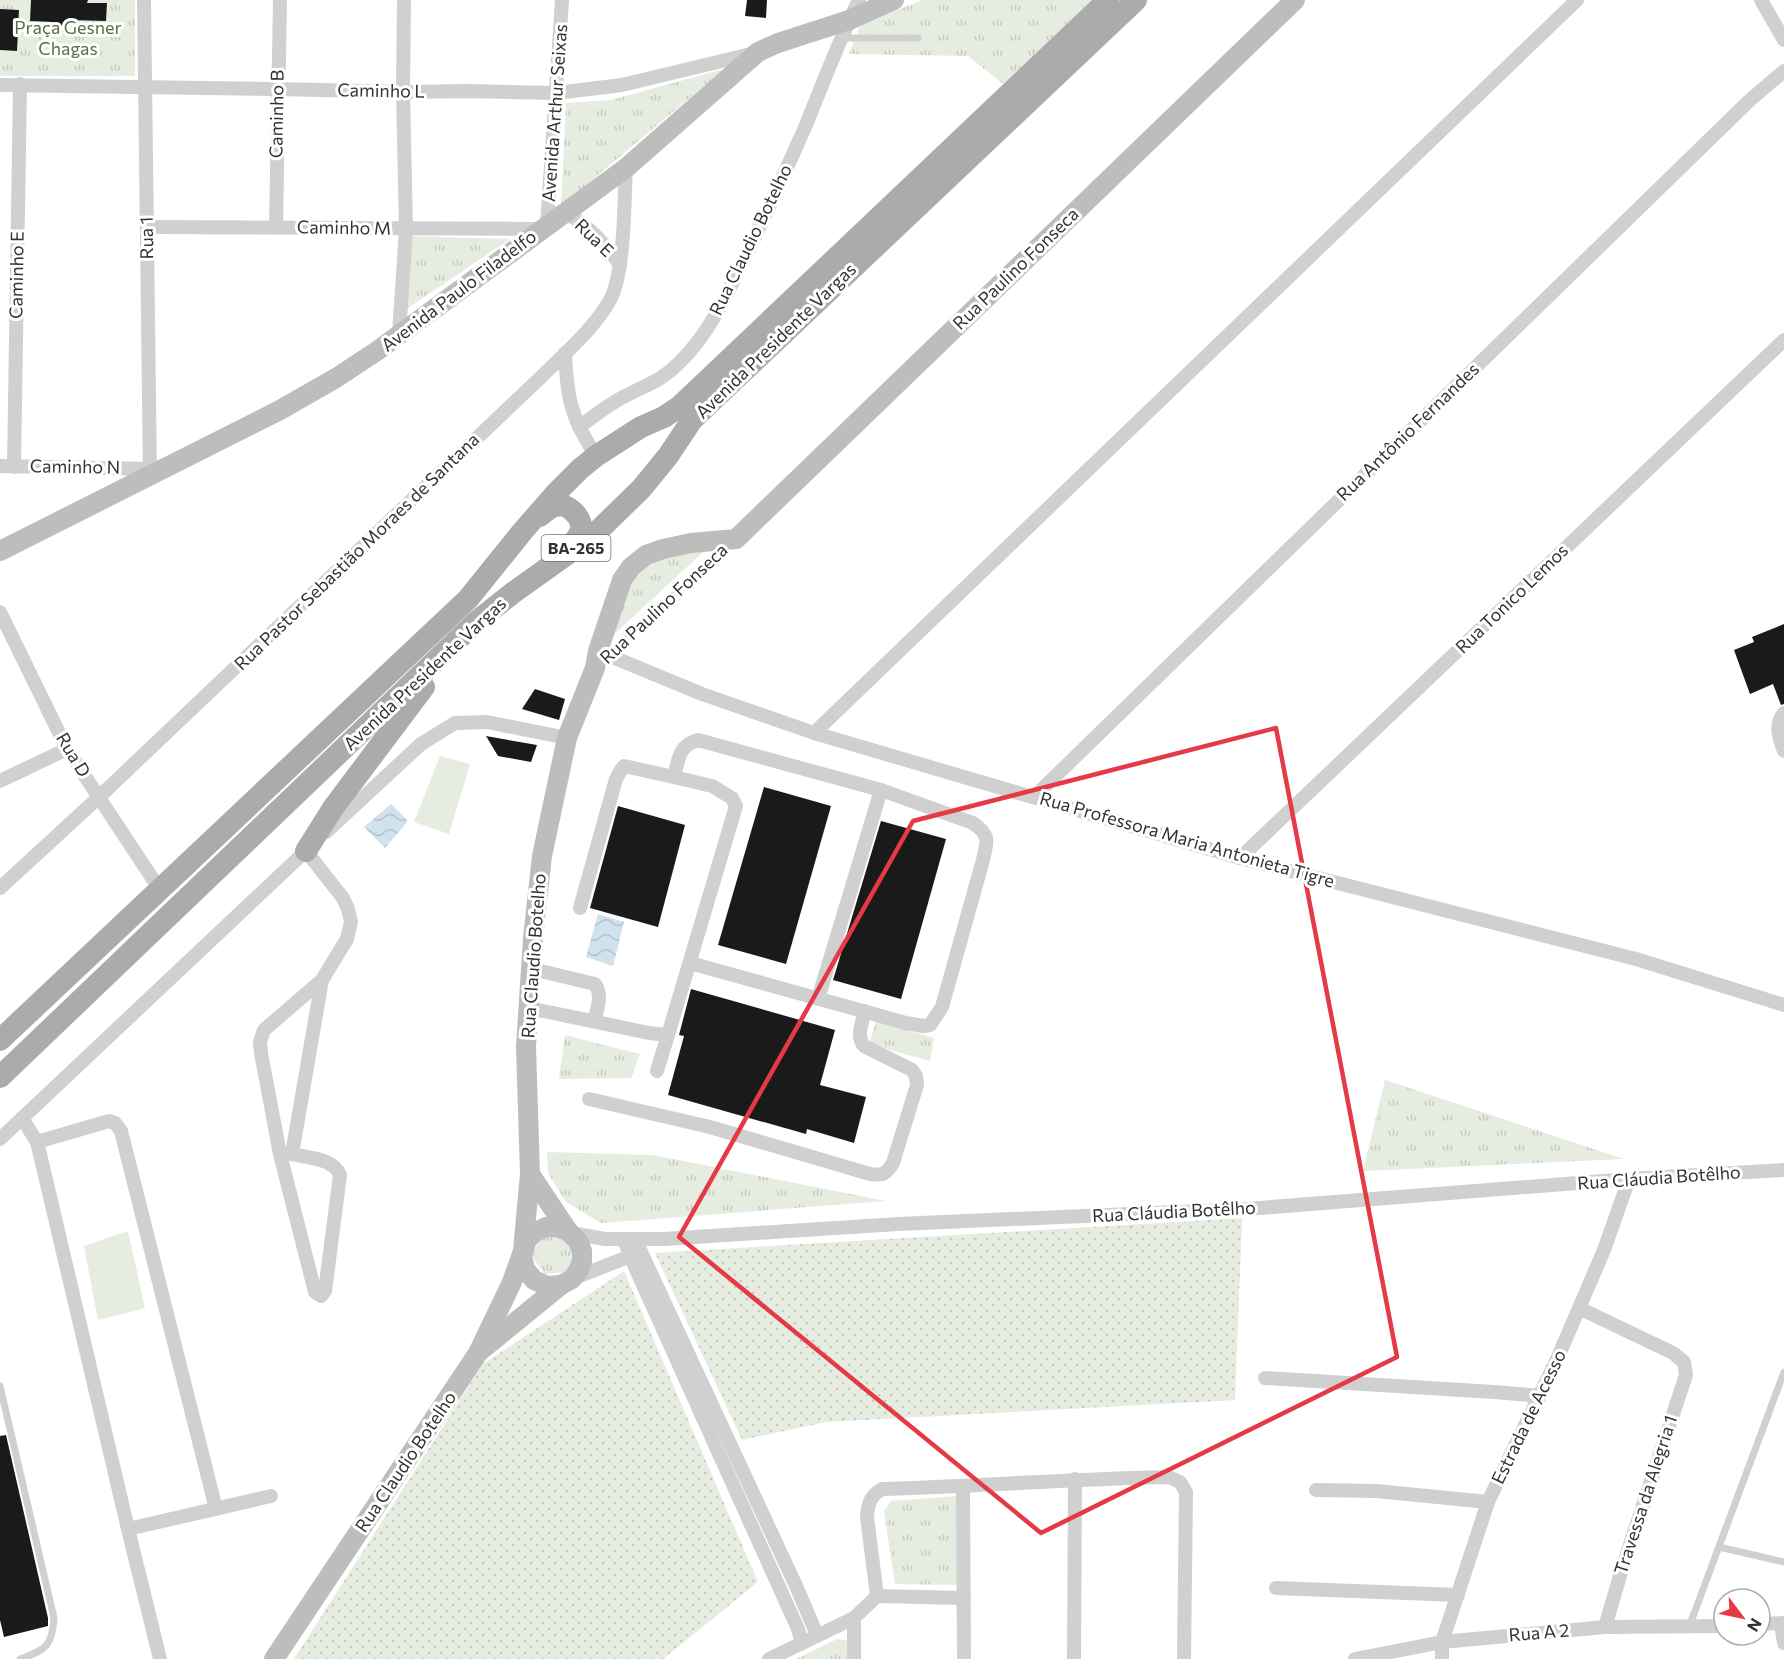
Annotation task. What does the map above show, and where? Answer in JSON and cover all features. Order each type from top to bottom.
[{"type":"main road","name":"Avenida Presidente Vargas","points":[[0,1040],[468,599],[522,532],[579,469],[641,427],[664,417],[679,407],[1108,0]]},
{"type":"main road","name":"Avenida Presidente Vargas","points":[[0,1077],[476,622],[602,527],[641,489],[668,456],[692,420],[1135,1]]},
{"type":"main road","points":[[522,532],[549,509],[558,505],[565,505],[577,516],[581,529],[576,540],[549,568]]},
{"type":"main road","points":[[306,851],[333,808],[455,642]]},
{"type":"street","name":"Rua 1","points":[[144,0],[151,473]]},
{"type":"street","name":"Caminho B","points":[[276,227],[280,0]]},
{"type":"street","points":[[399,334],[406,229],[403,92],[404,0]]},
{"type":"street","name":"Avenida Arthur Seixas","points":[[544,227],[562,0]]},
{"type":"street","name":"Rua Claudio Botelho","points":[[579,427],[618,400],[669,373],[700,339],[719,309],[752,244],[859,0]]},
{"type":"street","name":"Avenida Paulo Filadelfo","points":[[0,551],[280,410],[344,372],[377,351],[626,168],[758,52],[778,43],[845,29],[894,0]]},
{"type":"street","name":"Rua Paulino Fonseca","points":[[601,658],[622,580],[631,567],[646,555],[691,543],[736,538],[1295,0]]},
{"type":"street","points":[[814,733],[1577,0]]},
{"type":"street","points":[[1761,0],[1784,40]]},
{"type":"street","name":"Caminho L","points":[[0,85],[556,93],[622,85],[758,52]]},
{"type":"street","name":"Rua Antônio Fernandes","points":[[1034,797],[1750,100],[1784,71]]},
{"type":"street","name":"Caminho E","points":[[14,466],[20,84]]},
{"type":"street","name":"Rua Pastor Sebastião Moraes de Santana","points":[[0,888],[99,798],[595,322],[612,298],[620,264],[626,168]]},
{"type":"street","name":"Rua E","points":[[566,213],[590,229],[620,264]]},
{"type":"street","name":"Caminho M","points":[[147,227],[406,229],[544,227]]},
{"type":"street","name":"Rua Tonico Lemos","points":[[1239,858],[1784,340]]},
{"type":"street","points":[[565,353],[566,388],[572,411],[596,456]]},
{"type":"street","name":"Caminho N","points":[[0,466],[151,473]]},
{"type":"street","name":"Rua D","points":[[0,612],[67,749],[160,890]]},
{"type":"street","name":"Rua Claudio Botelho","points":[[274,1659],[478,1353],[523,1253],[530,1174],[526,1047],[533,938],[542,856],[567,738],[601,658]]},
{"type":"street","name":"Rua Professora Maria Antonieta Tigre","points":[[601,658],[814,733],[1239,858],[1636,959],[1784,1005]]},
{"type":"street","points":[[1784,713],[1778,720],[1778,734],[1784,751]]},
{"type":"street","points":[[0,1139],[421,744],[455,723],[487,722],[567,738]]},
{"type":"street","points":[[674,777],[682,749],[689,742],[698,740],[881,790],[974,823],[984,831],[987,837],[983,860],[942,1007],[930,1024],[923,1026],[906,1023],[690,963]]},
{"type":"street","points":[[0,781],[67,749]]},
{"type":"street","points":[[579,908],[616,779],[624,766],[712,786],[732,798],[736,807],[657,1071]]},
{"type":"street","points":[[818,999],[881,790]]},
{"type":"street","points":[[286,1154],[330,1163],[337,1168],[340,1175],[325,1291],[321,1296],[315,1292],[260,1042],[264,1030],[322,980],[347,939],[351,922],[343,898],[306,851]]},
{"type":"street","points":[[532,969],[595,984],[600,990],[600,998],[594,1022]]},
{"type":"street","points":[[286,1154],[322,980]]},
{"type":"street","points":[[529,1008],[668,1035]]},
{"type":"street","points":[[589,1099],[710,1127],[870,1174],[881,1175],[888,1172],[893,1163],[917,1085],[916,1076],[912,1070],[864,1046],[860,1041],[860,1029],[865,1011]]},
{"type":"street","points":[[22,1118],[37,1142],[160,1659]]},
{"type":"street","points":[[37,1142],[109,1121],[115,1123],[121,1131],[216,1509]]},
{"type":"street","name":"Rua Cláudia Botêlho","points":[[570,1232],[633,1246],[664,1239],[898,1224],[1246,1209],[1629,1179],[1784,1170]]},
{"type":"street","points":[[478,1353],[566,1282],[578,1271],[582,1261],[582,1251],[578,1241],[530,1174]]},
{"type":"street","name":"Estrada de Acesso","points":[[1442,1659],[1442,1642],[1488,1502],[1540,1396],[1579,1308],[1604,1250],[1629,1179]]},
{"type":"street","points":[[570,1232],[557,1227],[546,1227],[535,1232],[527,1240],[523,1253],[525,1269],[534,1280],[547,1286],[566,1282],[633,1246]]},
{"type":"street","points":[[633,1246],[797,1588],[817,1635]]},
{"type":"street","points":[[633,1246],[798,1629],[802,1643]]},
{"type":"street","name":"Travessa da Alegria 1","points":[[1579,1308],[1673,1353],[1684,1362],[1686,1375],[1605,1627]]},
{"type":"street","points":[[1265,1378],[1540,1396]]},
{"type":"street","points":[[876,1596],[867,1517],[868,1504],[874,1494],[882,1489],[963,1487],[1075,1479],[1169,1477],[1180,1482],[1186,1492],[1184,1659]]},
{"type":"street","points":[[1074,1659],[1075,1479]]},
{"type":"street","points":[[963,1487],[964,1659]]},
{"type":"street","points":[[1316,1490],[1376,1491],[1488,1502]]},
{"type":"street","points":[[128,1529],[271,1496]]},
{"type":"street","points":[[1276,1588],[1458,1595]]},
{"type":"street","points":[[769,1659],[854,1618],[876,1596],[964,1598]]},
{"type":"street","points":[[854,1618],[854,1659]]},
{"type":"street","points":[[1782,1624],[1784,1643]]},
{"type":"street","name":"Rua A 2","points":[[1355,1659],[1442,1642],[1605,1627],[1712,1626]]},
{"type":"lane","name":"Avenida Paulo Filadelfo","points":[[845,29],[918,38]]},
{"type":"lane","name":"Rua Paulino Fonseca","points":[[601,658],[736,538]]},
{"type":"lane","points":[[1689,1627],[1784,1372]]},
{"type":"lane","points":[[0,1386],[54,1618],[53,1632],[44,1649],[20,1659]]},
{"type":"lane","points":[[1719,1547],[1784,1562]]},
{"type":"highlighted area","points":[[1276,728],[1397,1357],[1041,1533],[679,1237],[913,821]]},
{"type":"green space","name":"Praça Gesner Chagas","points":[[0,0],[135,0],[135,76],[0,76]]},
{"type":"green space","points":[[922,0],[1092,0],[1003,84],[968,56],[849,54],[860,26]]},
{"type":"green space","points":[[724,69],[561,206],[566,103],[611,100]]},
{"type":"green space","points":[[409,236],[510,239],[405,310]]},
{"type":"green space","points":[[713,543],[610,638],[634,567]]},
{"type":"green space","points":[[440,756],[470,764],[449,834],[414,822]]},
{"type":"green space","points":[[876,1021],[934,1038],[930,1061],[869,1044]]},
{"type":"green space","points":[[565,1035],[640,1054],[631,1078],[559,1079]]},
{"type":"green space","points":[[1385,1080],[1624,1159],[1363,1171]]},
{"type":"green space","points":[[547,1152],[653,1155],[886,1201],[601,1223],[566,1202],[548,1173]]},
{"type":"green space","points":[[1242,1218],[1235,1400],[826,1422],[742,1440],[655,1253]]},
{"type":"green space","points":[[547,1230],[573,1242],[577,1253],[567,1272],[544,1274],[531,1254]]},
{"type":"green space","points":[[128,1231],[145,1308],[98,1320],[84,1246]]},
{"type":"green space","points":[[624,1271],[758,1582],[663,1659],[294,1659],[483,1364]]},
{"type":"green space","points":[[957,1496],[962,1581],[957,1585],[895,1584],[884,1511],[891,1501]]},
{"type":"green space","points":[[837,1639],[845,1640],[850,1644],[850,1659],[796,1659]]},
{"type":"water","points":[[391,804],[408,821],[385,848],[364,827]]},
{"type":"water","points":[[598,914],[624,922],[613,966],[586,957]]},
{"type":"building","points":[[31,0],[88,0],[87,3],[107,3],[106,21],[68,20],[68,32],[52,31],[53,22],[30,21]]},
{"type":"building","points":[[747,0],[767,0],[766,18],[745,16]]},
{"type":"building","points":[[0,9],[19,10],[17,51],[0,50]]},
{"type":"building","points":[[1784,624],[1784,704],[1781,705],[1773,684],[1750,694],[1734,650],[1754,642],[1752,637]]},
{"type":"building","points":[[535,689],[565,699],[559,720],[522,709]]},
{"type":"building","points":[[486,736],[537,745],[531,762],[498,756]]},
{"type":"building","points":[[764,787],[831,806],[786,964],[718,945]]},
{"type":"building","points":[[618,806],[685,825],[658,927],[590,908]]},
{"type":"building","points":[[881,821],[946,839],[901,999],[833,980]]},
{"type":"building","points":[[691,989],[835,1030],[820,1085],[866,1097],[854,1143],[807,1129],[806,1134],[668,1095],[684,1036],[679,1035]]},
{"type":"building","points":[[6,1435],[48,1626],[4,1637],[0,1620],[0,1436]]}]
